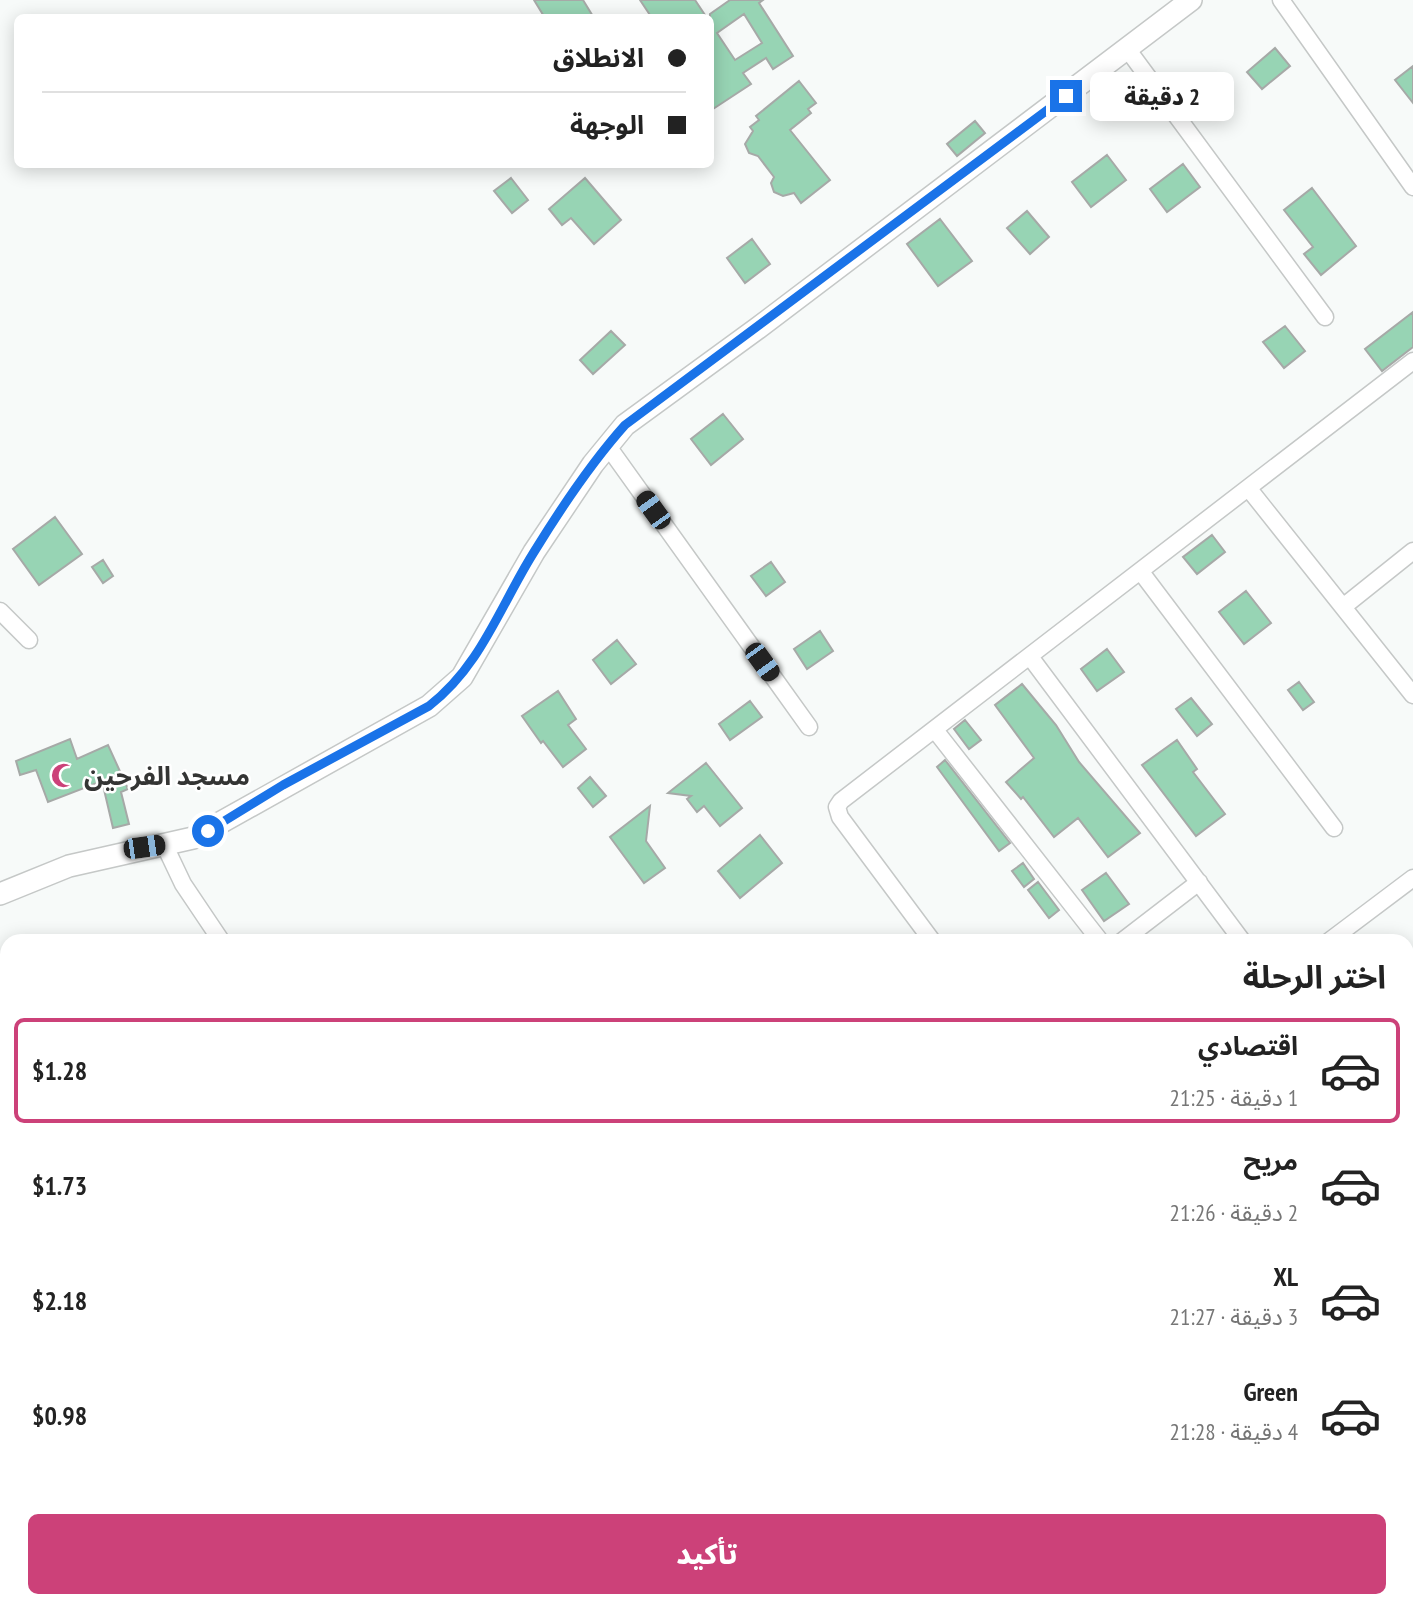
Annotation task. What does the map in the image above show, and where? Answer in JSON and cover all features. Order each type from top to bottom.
[{"type":"street","points":[[0,894],[69,866],[192,838],[429,706],[447,692],[467,669],[534,552],[607,445],[625,425],[1128,50],[1191,0]]},
{"type":"street","points":[[1281,0],[1413,187]]},
{"type":"street","points":[[1128,50],[1325,317]]},
{"type":"street","points":[[927,934],[848,829],[836,807],[1413,361]]},
{"type":"street","points":[[607,445],[809,727]]},
{"type":"street","points":[[1249,489],[1413,695]]},
{"type":"street","points":[[1343,607],[1413,551]]},
{"type":"street","points":[[1141,572],[1334,828]]},
{"type":"street","points":[[0,611],[29,640]]},
{"type":"street","points":[[1031,658],[1237,934]]},
{"type":"street","points":[[935,730],[1095,934]]},
{"type":"street","points":[[164,844],[183,884],[217,934]]},
{"type":"street","points":[[1339,934],[1413,878]]},
{"type":"street","points":[[1131,934],[1199,882]]},
{"type":"building","points":[[534,0],[583,0],[592,14],[543,14]]},
{"type":"building","points":[[640,0],[695,0],[704,14],[649,14]]},
{"type":"building","points":[[730,0],[763,0],[759,3],[793,56],[773,69],[766,58],[743,73],[751,84],[714,108],[714,14],[710,14]],"holes":[[[744,14],[762,43],[735,60],[717,33]]]},
{"type":"building","points":[[1275,48],[1290,66],[1262,89],[1247,72]]},
{"type":"building","points":[[1413,66],[1413,103],[1395,80]]},
{"type":"building","points":[[799,81],[816,103],[808,109],[811,113],[790,130],[830,180],[801,203],[794,193],[783,196],[774,192],[771,183],[774,177],[758,156],[749,153],[745,144],[753,131],[750,127],[759,120],[756,116]]},
{"type":"building","points":[[975,121],[985,133],[957,156],[947,144]]},
{"type":"building","points":[[1107,155],[1126,180],[1091,207],[1072,182]]},
{"type":"building","points":[[1183,164],[1200,187],[1167,212],[1150,189]]},
{"type":"building","points":[[511,178],[528,200],[512,213],[494,191]]},
{"type":"building","points":[[585,178],[621,220],[594,244],[571,218],[562,225],[549,209]]},
{"type":"building","points":[[1312,188],[1356,246],[1321,275],[1304,254],[1313,247],[1284,210]]},
{"type":"building","points":[[1027,211],[1049,237],[1030,254],[1007,228]]},
{"type":"building","points":[[940,219],[972,261],[938,286],[907,244]]},
{"type":"building","points":[[752,239],[770,264],[745,283],[727,258]]},
{"type":"building","points":[[1413,312],[1413,347],[1382,371],[1365,349]]},
{"type":"building","points":[[1285,326],[1305,351],[1284,368],[1263,342]]},
{"type":"building","points":[[611,331],[625,345],[593,374],[580,360]]},
{"type":"building","points":[[723,414],[743,439],[711,465],[691,439]]},
{"type":"building","points":[[55,517],[82,554],[39,585],[13,549]]},
{"type":"building","points":[[1212,535],[1225,552],[1197,574],[1183,557]]},
{"type":"building","points":[[103,560],[113,576],[103,583],[92,567]]},
{"type":"building","points":[[771,562],[785,582],[766,596],[751,576]]},
{"type":"building","points":[[1246,591],[1271,623],[1244,644],[1219,612]]},
{"type":"building","points":[[820,631],[833,651],[807,669],[794,649]]},
{"type":"building","points":[[617,640],[636,664],[611,684],[593,660]]},
{"type":"building","points":[[1107,649],[1124,672],[1097,691],[1081,669]]},
{"type":"building","points":[[1299,682],[1314,702],[1303,710],[1288,690]]},
{"type":"building","points":[[1022,684],[1056,725],[1079,762],[1140,833],[1108,857],[1078,818],[1054,837],[1023,797],[1021,799],[1006,782],[1034,758],[995,705]]},
{"type":"building","points":[[558,691],[576,719],[568,725],[586,749],[563,767],[543,741],[541,743],[522,716]]},
{"type":"building","points":[[1191,698],[1212,724],[1197,736],[1176,709]]},
{"type":"building","points":[[750,701],[762,717],[730,740],[719,724]]},
{"type":"building","points":[[965,720],[981,740],[969,749],[954,729]]},
{"type":"building","points":[[70,739],[77,759],[108,745],[128,789],[121,792],[129,824],[113,828],[102,781],[48,802],[36,770],[20,775],[16,761]]},
{"type":"building","points":[[1177,740],[1197,769],[1193,772],[1225,814],[1196,836],[1142,765]]},
{"type":"building","points":[[945,760],[1010,843],[999,851],[937,767]]},
{"type":"building","points":[[706,763],[742,808],[720,826],[704,806],[697,812],[687,799],[691,796],[668,793]]},
{"type":"building","points":[[590,777],[606,796],[593,807],[578,788]]},
{"type":"building","points":[[650,806],[646,841],[665,868],[644,883],[610,837]]},
{"type":"building","points":[[760,835],[782,863],[740,898],[718,871]]},
{"type":"building","points":[[1023,863],[1034,879],[1024,887],[1012,871]]},
{"type":"building","points":[[1106,873],[1129,904],[1104,921],[1082,890]]},
{"type":"building","points":[[1038,882],[1059,910],[1049,918],[1028,890]]},
{"type":"place","name":"مسجد الفرحين","points":[[64,775]]},
{"type":"route","points":[[208,831],[283,785],[429,706],[447,692],[462,677],[478,654],[534,552],[593,464],[625,425],[1066,96]]}]
